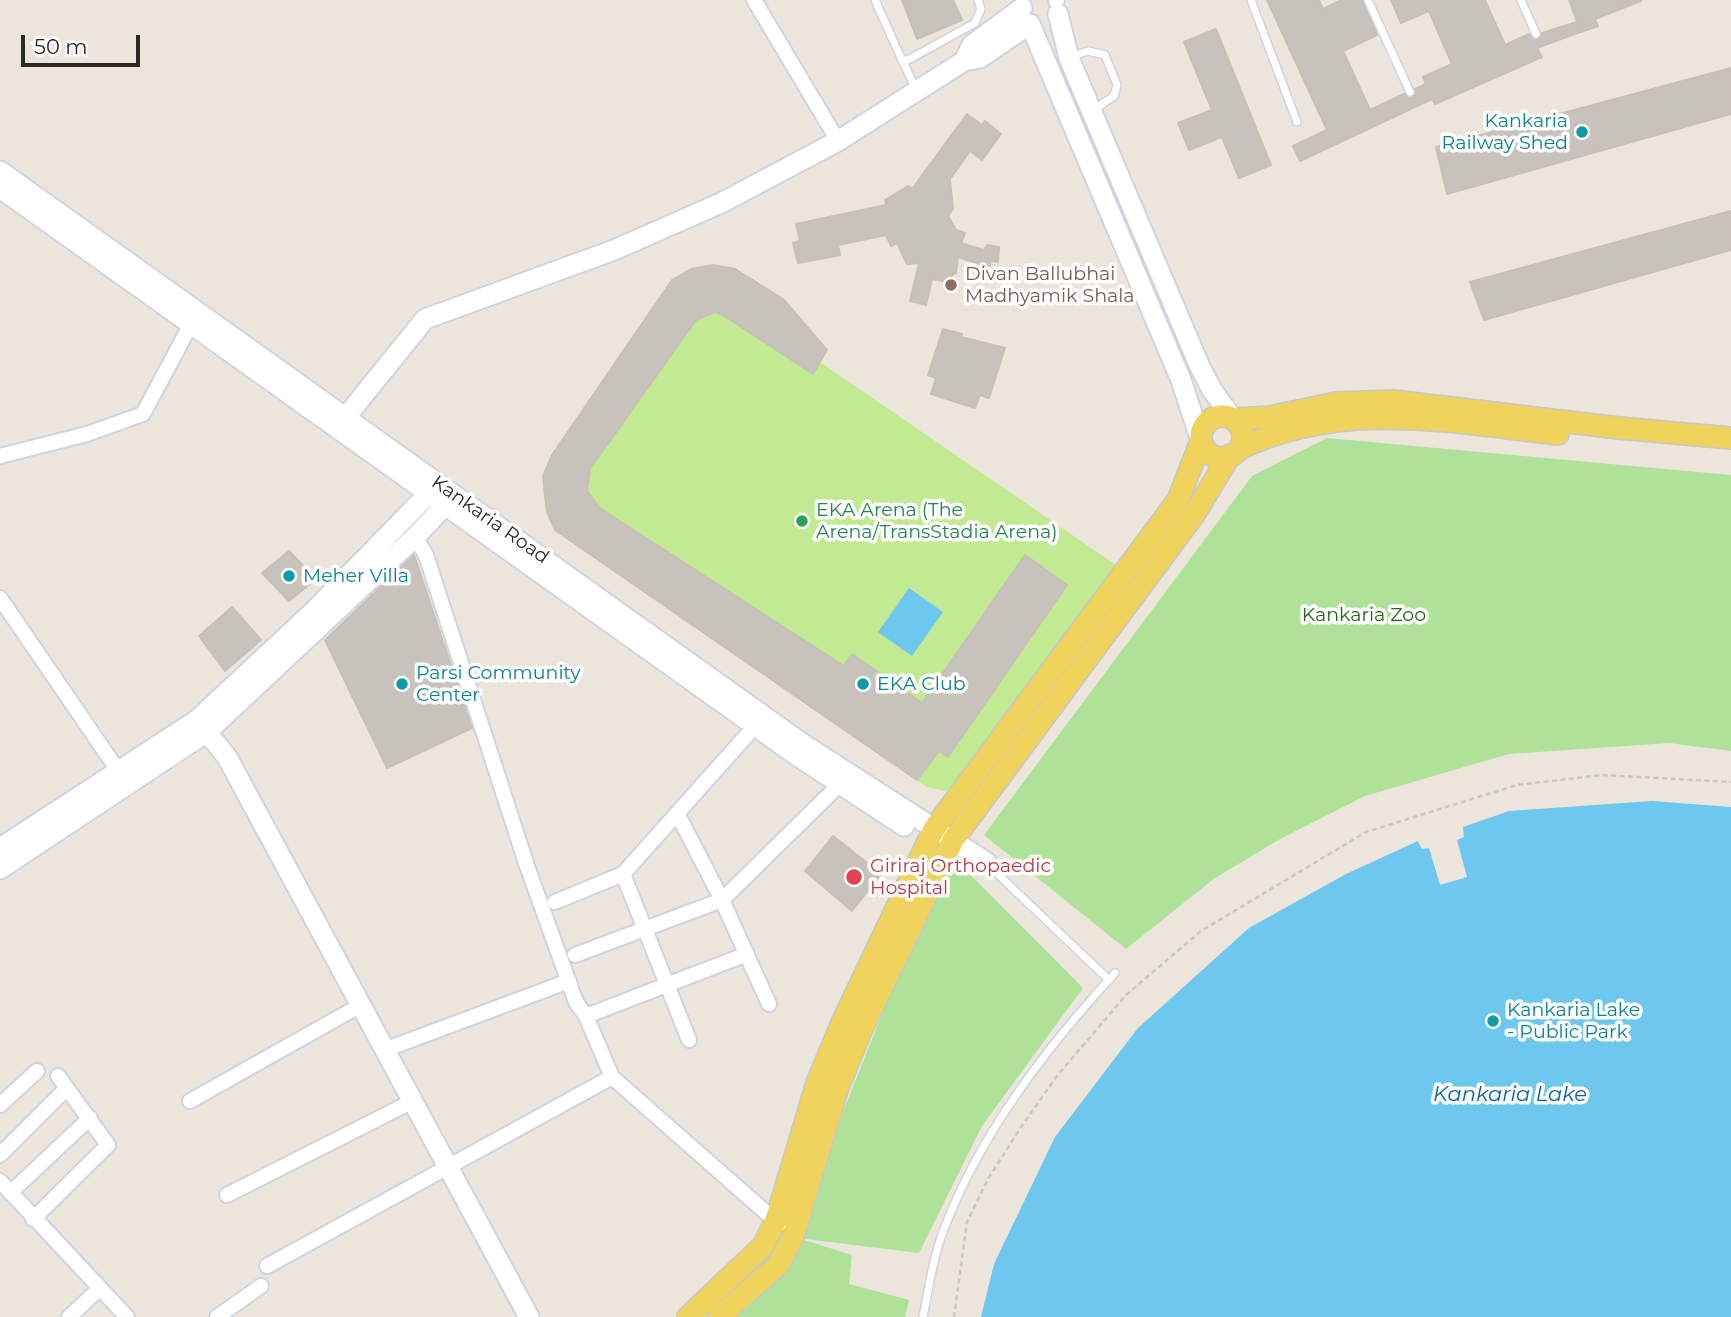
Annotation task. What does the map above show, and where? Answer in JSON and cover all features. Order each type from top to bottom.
[{"type":"main road","points":[[1025,7],[1047,26],[1057,4]]},
{"type":"main road","points":[[719,1317],[778,1265],[793,1237],[837,1090],[941,840],[1195,513],[1235,452],[1242,435],[1200,367],[1069,58],[1057,4]]},
{"type":"main road","points":[[0,188],[191,324],[341,422],[425,319],[614,250],[721,204],[838,141],[964,61],[980,58],[1025,7]]},
{"type":"main road","points":[[1025,7],[1181,380],[1201,442],[1204,448],[1216,457],[1235,452],[1273,433],[1337,418],[1392,416],[1494,419],[1731,438]]},
{"type":"main road","name":"Kankaria Road","points":[[0,171],[442,495],[941,840],[986,862]]},
{"type":"main road","points":[[688,1317],[763,1246],[776,1220],[817,1083],[841,1025],[941,840],[1178,500],[1201,442],[1202,430],[1208,421],[1222,416],[1233,419],[1270,417],[1336,402],[1393,401],[1494,419],[1731,452]]},
{"type":"main road","points":[[442,495],[839,785],[941,840]]},
{"type":"main road","points":[[0,869],[202,726],[415,537],[442,495]]},
{"type":"main road","points":[[0,848],[118,772],[202,726],[314,611],[442,495]]},
{"type":"main road","points":[[202,726],[227,757],[528,1317]]},
{"type":"street","points":[[754,0],[838,141]]},
{"type":"street","points":[[0,456],[87,434],[143,415],[191,324]]},
{"type":"street","points":[[415,537],[426,555],[527,866],[576,1002],[586,1016],[612,1077],[793,1237]]},
{"type":"street","points":[[0,598],[118,772]]},
{"type":"street","points":[[555,902],[622,874],[755,726]]},
{"type":"street","points":[[575,955],[722,900],[839,785]]},
{"type":"street","points":[[677,813],[722,900],[769,1004]]},
{"type":"street","points":[[622,874],[689,1040]]},
{"type":"street","points":[[586,1016],[747,954]]},
{"type":"street","points":[[384,1050],[569,981]]},
{"type":"street","points":[[190,1101],[361,1004]]},
{"type":"street","points":[[0,1105],[37,1071]]},
{"type":"street","points":[[33,1219],[108,1144],[58,1076]]},
{"type":"street","points":[[267,1265],[612,1077]]},
{"type":"street","points":[[0,1155],[68,1088]]},
{"type":"street","points":[[227,1195],[411,1102]]},
{"type":"street","points":[[90,1118],[5,1187],[127,1317]]},
{"type":"street","points":[[217,1317],[261,1286]]},
{"type":"street","points":[[69,1317],[99,1289]]},
{"type":"lane","points":[[875,0],[917,91]]},
{"type":"lane","points":[[902,60],[975,23],[981,9],[978,0]]},
{"type":"lane","points":[[1251,0],[1297,122]]},
{"type":"lane","points":[[1368,0],[1410,92]]},
{"type":"lane","points":[[1521,0],[1536,34]]},
{"type":"lane","points":[[1069,58],[1088,51],[1105,55],[1117,85],[1114,96],[1092,111]]},
{"type":"lane","points":[[923,1317],[944,1227],[965,1181],[1038,1063],[1112,977],[986,862]]},
{"type":"path","points":[[954,1317],[967,1222],[988,1178],[1058,1076],[1126,995],[1201,931],[1366,832],[1517,785],[1602,775],[1731,782]]},
{"type":"green space","name":"EKA Arena (The Arena/TransStadia Arena)","points":[[713,265],[748,276],[777,296],[827,350],[820,362],[1116,565],[956,787],[946,791],[927,787],[555,530],[543,492],[552,455],[672,280],[691,269]]},
{"type":"green space","name":"Kankaria Zoo","points":[[1327,438],[1731,475],[1731,751],[1669,743],[1509,754],[1365,796],[1280,839],[1215,878],[1126,949],[984,835],[1252,476]]},
{"type":"green space","points":[[947,851],[1083,988],[982,1126],[919,1253],[798,1238],[852,1255],[849,1284],[909,1300],[905,1317],[735,1317],[793,1237]]},
{"type":"water","points":[[909,588],[943,612],[912,656],[878,632]]},
{"type":"water","name":"Kankaria Lake","points":[[1652,801],[1731,807],[1731,1317],[981,1317],[994,1264],[1055,1137],[1138,1028],[1249,928],[1346,874],[1418,841],[1422,849],[1429,848],[1440,885],[1467,877],[1457,840],[1464,837],[1463,827],[1509,811]]},
{"type":"building","points":[[902,0],[953,0],[962,20],[917,39]]},
{"type":"building","points":[[1267,0],[1319,0],[1323,9],[1341,0],[1362,0],[1377,35],[1343,51],[1370,110],[1404,94],[1413,97],[1415,89],[1426,84],[1423,77],[1452,64],[1429,11],[1401,23],[1391,0],[1485,0],[1505,45],[1529,34],[1538,40],[1542,33],[1577,22],[1580,32],[1537,48],[1542,57],[1435,104],[1432,99],[1300,161],[1293,146],[1327,130]]},
{"type":"building","points":[[1569,0],[1641,1],[1595,19],[1598,26],[1581,32]]},
{"type":"building","points":[[1216,29],[1271,165],[1239,178],[1222,137],[1189,150],[1178,123],[1212,110],[1184,42]]},
{"type":"building","name":"Kankaria Railway Shed","points":[[1731,68],[1731,114],[1447,194],[1436,147]]},
{"type":"building","points":[[967,114],[982,125],[985,121],[1001,134],[982,160],[970,151],[950,179],[953,209],[948,216],[956,230],[965,233],[961,243],[984,250],[987,245],[999,247],[998,262],[991,261],[989,267],[958,257],[956,273],[943,281],[932,279],[926,305],[910,301],[919,263],[907,264],[897,243],[891,246],[886,235],[838,245],[840,255],[798,263],[793,243],[800,241],[796,224],[886,205],[885,200],[908,186],[912,189]]},
{"type":"building","points":[[1731,211],[1731,250],[1484,320],[1470,282]]},
{"type":"building","points":[[713,265],[735,269],[783,299],[827,350],[813,374],[723,315],[715,312],[696,320],[590,469],[587,491],[601,509],[844,666],[852,654],[922,703],[1025,555],[1067,585],[948,757],[939,751],[917,780],[555,530],[547,512],[543,476],[552,455],[672,280],[691,269]]},
{"type":"building","points":[[943,329],[962,334],[961,337],[1005,348],[989,398],[980,395],[975,408],[931,394],[936,378],[928,375]]},
{"type":"building","name":"Meher Villa","points":[[289,551],[316,579],[289,601],[262,573]]},
{"type":"building","name":"Parsi Community Center","points":[[414,555],[472,728],[387,768],[325,640]]},
{"type":"building","points":[[232,607],[261,640],[225,671],[199,636]]},
{"type":"building","points":[[833,836],[881,874],[852,911],[805,871]]},
{"type":"place","name":"Kankaria Railway Shed","points":[[1582,132]]},
{"type":"place","name":"Divan Ballubhai Madhyamik Shala","points":[[951,285]]},
{"type":"place","name":"EKA Arena (The Arena/TransStadia Arena)","points":[[802,521]]},
{"type":"place","name":"Meher Villa","points":[[289,576]]},
{"type":"place","name":"Parsi Community Center","points":[[402,684]]},
{"type":"place","name":"EKA Club","points":[[863,684]]},
{"type":"place","name":"Giriraj Orthopaedic Hospital","points":[[854,877]]},
{"type":"place","name":"Kankaria Lake - Public Park","points":[[1493,1021]]}]
